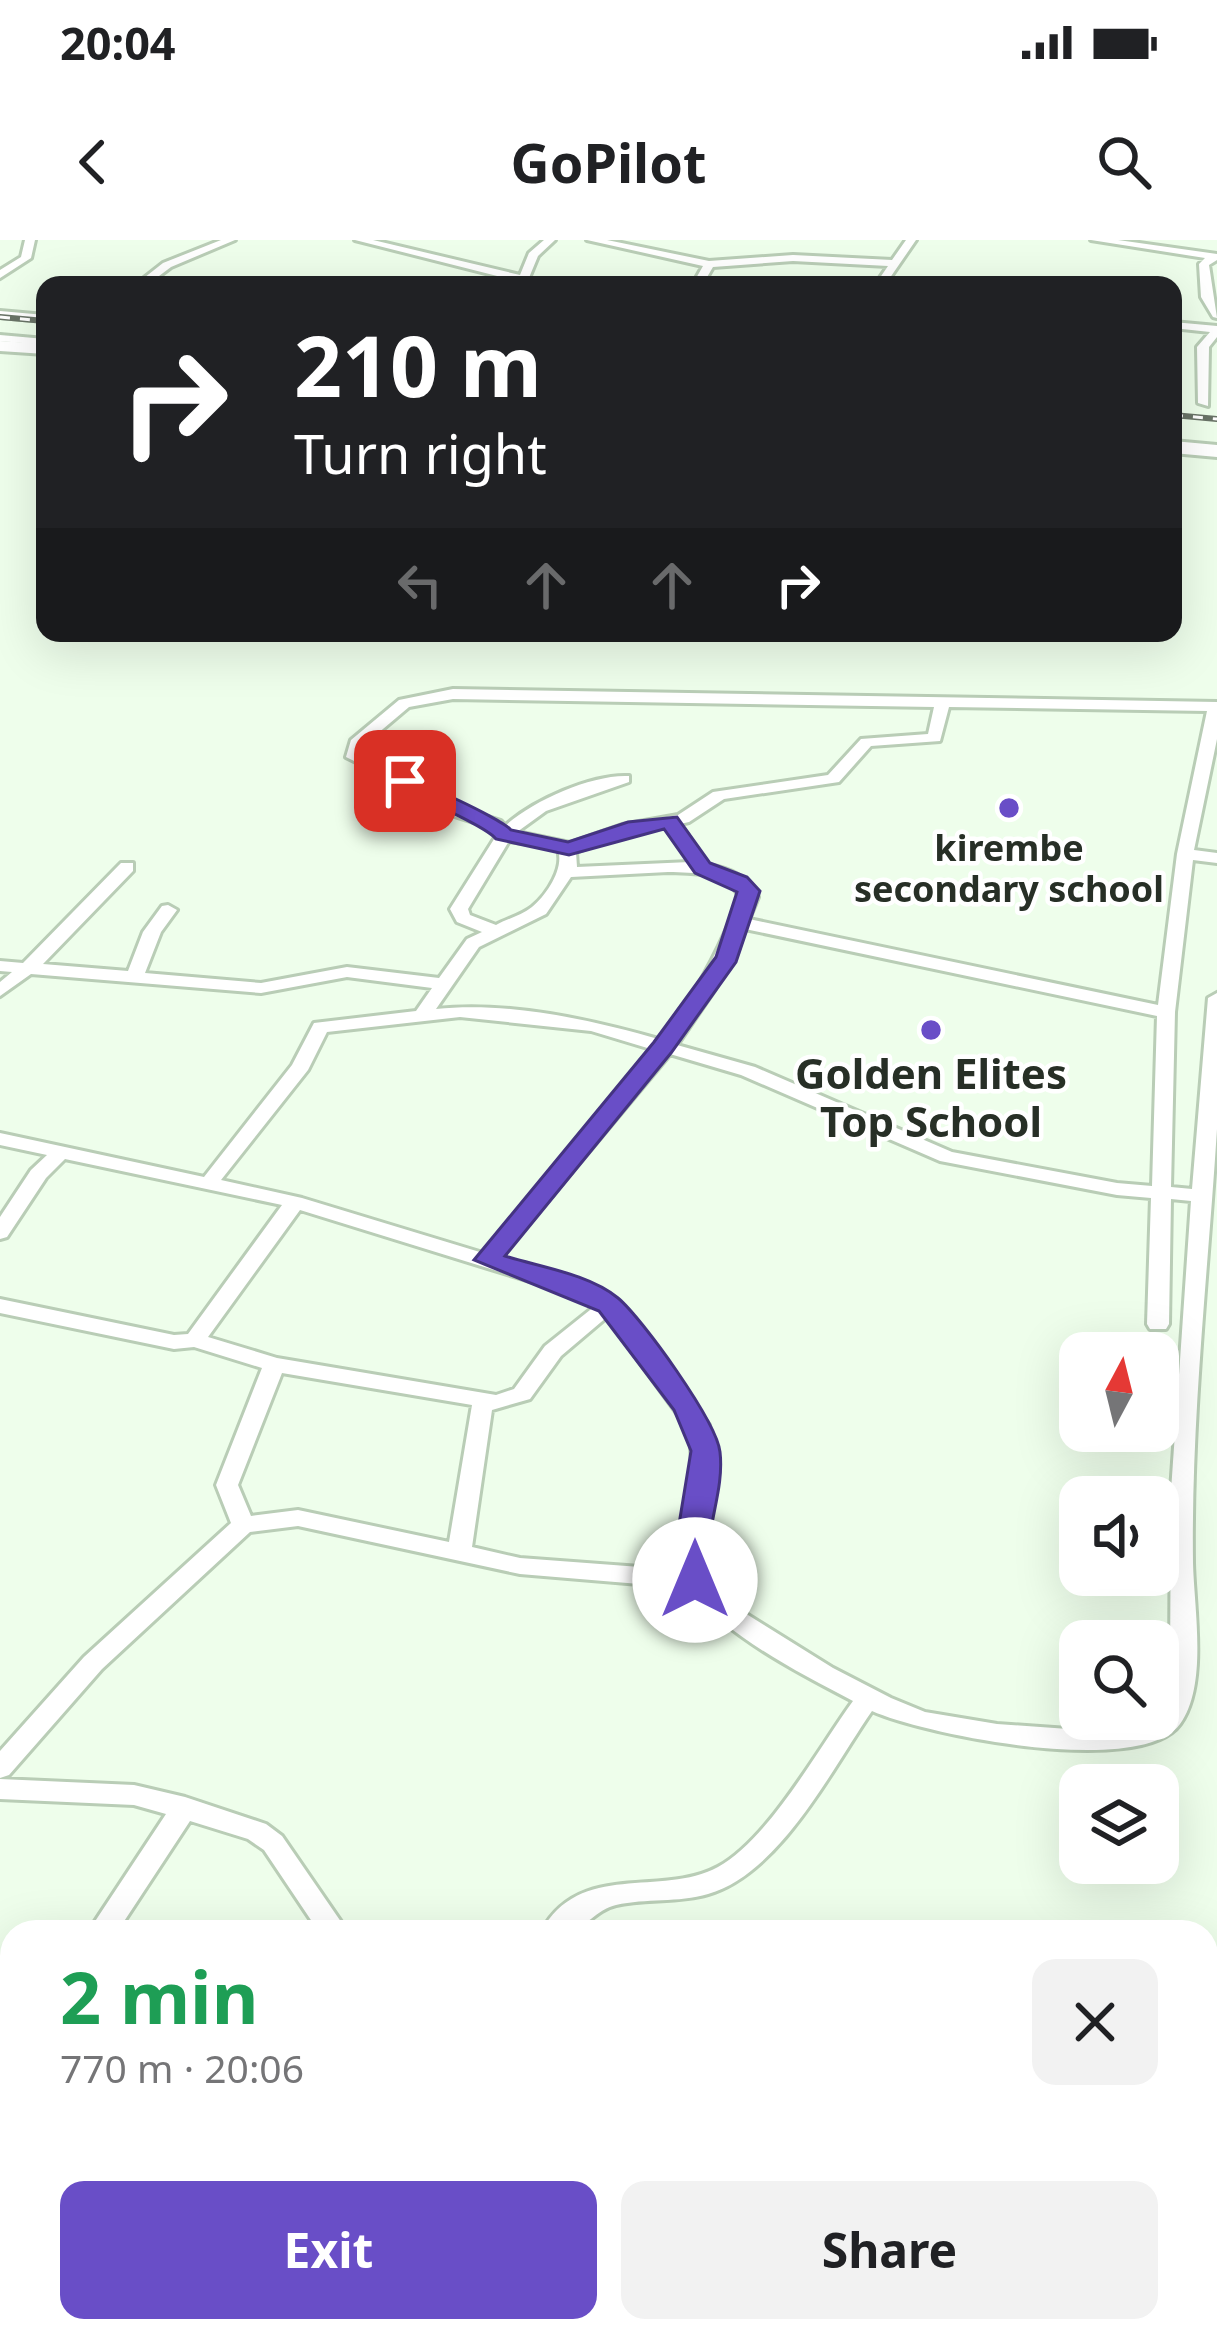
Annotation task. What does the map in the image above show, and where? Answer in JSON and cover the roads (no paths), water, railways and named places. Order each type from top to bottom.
[{"type":"highway","points":[[0,342],[36,344]]},
{"type":"highway","points":[[1182,445],[1217,448]]},
{"type":"street","points":[[0,275],[26,258],[30,240]]},
{"type":"street","points":[[151,276],[230,240]]},
{"type":"street","points":[[360,240],[500,276]]},
{"type":"street","points":[[525,276],[533,255],[550,240]]},
{"type":"street","points":[[592,240],[709,264],[793,258],[897,263]]},
{"type":"street","points":[[887,276],[911,240]]},
{"type":"street","points":[[1096,240],[1215,257]]},
{"type":"street","points":[[1215,257],[1204,264],[1207,297],[1217,315]]},
{"type":"street","points":[[702,276],[709,264]]},
{"type":"street","points":[[0,314],[36,318]]},
{"type":"street","points":[[1182,326],[1217,329]]},
{"type":"street","points":[[1204,403],[1203,347],[1217,329]]},
{"type":"street","points":[[943,701],[938,734],[930,741],[866,742],[833,779],[719,796],[696,814],[628,828],[569,849],[504,835],[496,824],[454,811],[435,794],[360,763],[352,749],[392,709],[452,694],[943,701],[1217,707],[1185,854],[1166,1012],[1158,1324]]},
{"type":"street","points":[[494,930],[463,919],[459,909],[504,835],[533,806],[623,779]]},
{"type":"street","points":[[670,822],[702,868]]},
{"type":"street","points":[[423,1014],[472,943],[540,910],[566,872],[569,849]]},
{"type":"street","points":[[1185,854],[1217,858]]},
{"type":"street","points":[[488,1260],[663,1048],[728,957],[743,922],[746,886],[702,868],[674,864],[624,872],[566,872]]},
{"type":"street","points":[[0,991],[29,968],[128,867]]},
{"type":"street","points":[[136,974],[152,932],[168,910]]},
{"type":"street","points":[[743,922],[1166,1012]]},
{"type":"street","points":[[0,966],[261,988],[347,972],[444,984]]},
{"type":"street","points":[[0,1139],[296,1202],[585,1291],[609,1305],[701,1430],[706,1451],[690,1555],[695,1580],[727,1610],[867,1700],[951,1727],[1127,1739],[1157,1732],[1172,1718],[1181,1691],[1181,1555],[1217,998]]},
{"type":"street","points":[[209,1183],[301,1066],[320,1027],[423,1014],[542,1018],[780,1083],[947,1157],[1204,1196]]},
{"type":"street","points":[[0,1233],[38,1174],[59,1154]]},
{"type":"street","points":[[195,1340],[296,1202]]},
{"type":"street","points":[[459,1553],[482,1406],[522,1394],[553,1351],[609,1305]]},
{"type":"street","points":[[1,1308],[174,1342],[195,1340],[274,1366],[493,1401]]},
{"type":"street","points":[[243,1525],[227,1485],[274,1366]]},
{"type":"street","points":[[0,1768],[93,1664],[243,1525],[298,1518],[520,1567],[695,1580]]},
{"type":"street","points":[[568,1920],[594,1896],[687,1887],[736,1870],[867,1700]]},
{"type":"street","points":[[0,1789],[134,1795],[232,1821],[273,1843],[326,1920]]},
{"type":"street","points":[[110,1920],[184,1808]]},
{"type":"railway","points":[[0,317],[36,320]]},
{"type":"railway","points":[[1182,416],[1217,419]]},
{"type":"place","name":"kirembe secondary school","points":[[1009,808]]},
{"type":"place","name":"Golden Elites Top School","points":[[931,1030]]}]
